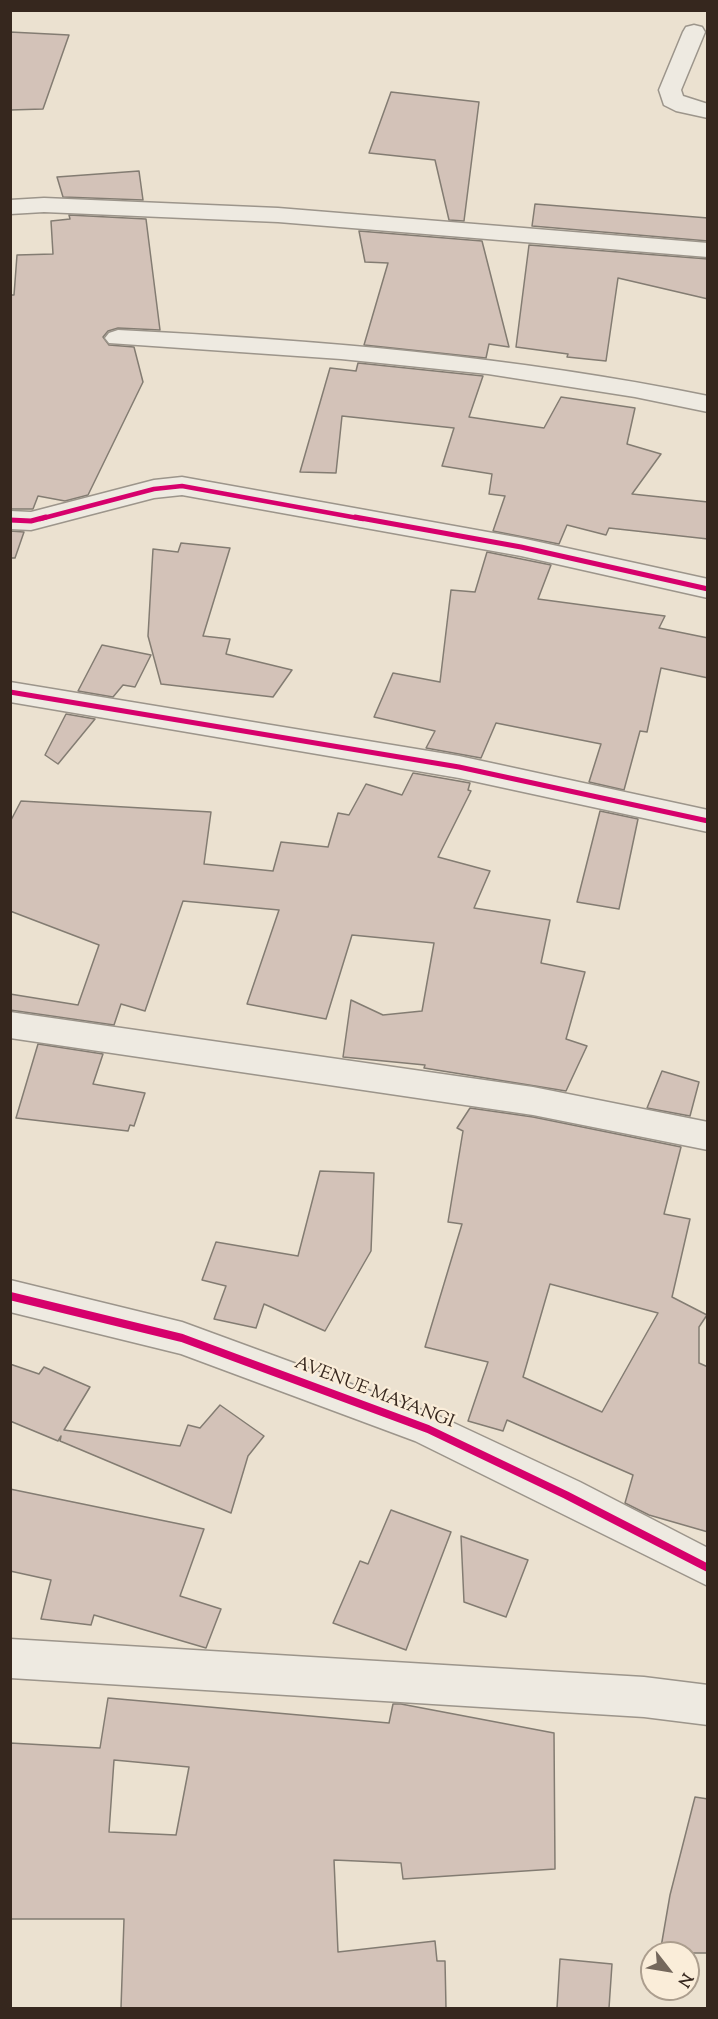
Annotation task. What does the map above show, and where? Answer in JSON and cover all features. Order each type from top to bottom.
[{"type":"street","points":[[694,32],[670,90],[672,100],[684,106],[708,111]]},
{"type":"street","points":[[10,207],[44,205],[278,215],[708,250]]},
{"type":"street","points":[[118,338],[236,342],[433,358],[663,394],[708,404]]},
{"type":"street","points":[[10,520],[31,521],[154,489],[182,486],[521,547],[708,589]]},
{"type":"street","points":[[10,692],[459,767],[708,821]]},
{"type":"street","points":[[10,1025],[533,1101],[708,1136]]},
{"type":"street","name":"AVENUE MAYANGI","points":[[10,1296],[182,1338],[428,1429],[566,1495],[708,1568]]},
{"type":"street","points":[[10,1658],[645,1697],[708,1705]]},
{"type":"building","points":[[10,32],[69,35],[43,109],[10,110]]},
{"type":"building","points":[[391,92],[479,102],[464,221],[449,220],[435,160],[369,153]]},
{"type":"building","points":[[139,171],[143,200],[63,197],[57,177]]},
{"type":"building","points":[[535,204],[708,218],[708,241],[532,226]]},
{"type":"building","points":[[69,215],[146,219],[160,330],[118,328],[108,331],[103,337],[109,345],[134,347],[143,382],[88,495],[65,501],[38,496],[33,509],[10,509],[10,295],[14,295],[17,255],[53,254],[51,221],[70,219]]},
{"type":"building","points":[[359,231],[482,241],[509,347],[489,344],[486,358],[364,345],[388,263],[365,262]]},
{"type":"building","points":[[529,245],[708,259],[708,299],[618,278],[606,361],[567,357],[568,354],[516,347]]},
{"type":"building","points":[[358,363],[483,376],[469,417],[544,428],[561,397],[635,408],[627,444],[661,454],[632,494],[708,502],[708,539],[609,528],[606,535],[567,525],[559,544],[493,531],[505,496],[489,494],[492,474],[442,466],[454,428],[342,416],[336,473],[300,472],[330,368],[356,371]]},
{"type":"building","points":[[10,531],[24,532],[15,558],[10,558]]},
{"type":"building","points":[[181,543],[230,548],[203,636],[230,639],[226,654],[292,670],[273,697],[161,684],[148,636],[153,549],[178,552]]},
{"type":"building","points":[[487,552],[551,565],[538,599],[665,616],[659,628],[708,638],[708,678],[661,668],[647,732],[640,731],[624,790],[589,782],[601,744],[496,723],[481,758],[426,748],[435,731],[374,717],[393,673],[440,682],[451,590],[475,592]]},
{"type":"building","points":[[102,645],[151,655],[135,687],[123,685],[113,697],[78,691]]},
{"type":"building","points":[[66,714],[95,719],[58,764],[45,755]]},
{"type":"building","points":[[413,773],[470,783],[468,790],[471,791],[438,857],[490,871],[474,908],[550,920],[541,963],[585,972],[566,1039],[587,1046],[566,1091],[424,1068],[425,1065],[343,1057],[351,1000],[383,1015],[422,1011],[434,943],[352,935],[326,1019],[247,1004],[279,910],[183,901],[145,1011],[121,1004],[114,1025],[10,1010],[10,994],[78,1005],[99,945],[10,911],[10,822],[21,801],[211,812],[204,864],[273,871],[281,842],[328,847],[338,813],[349,815],[366,784],[402,795]]},
{"type":"building","points":[[600,811],[638,819],[619,909],[577,902]]},
{"type":"building","points":[[38,1044],[103,1054],[93,1084],[145,1093],[134,1126],[130,1125],[128,1131],[16,1118]]},
{"type":"building","points":[[662,1071],[699,1082],[690,1116],[647,1108]]},
{"type":"building","points":[[470,1108],[533,1117],[681,1147],[664,1214],[690,1219],[672,1297],[707,1315],[699,1327],[699,1363],[708,1367],[708,1532],[649,1515],[625,1503],[633,1475],[507,1420],[503,1431],[468,1421],[488,1362],[425,1347],[462,1224],[448,1222],[463,1131],[457,1128]],"holes":[[[550,1284],[658,1313],[602,1412],[523,1377]]]},
{"type":"building","points":[[320,1171],[374,1173],[371,1251],[325,1331],[264,1304],[256,1328],[214,1319],[226,1286],[202,1280],[216,1242],[298,1256]]},
{"type":"building","points":[[10,1364],[39,1374],[44,1367],[90,1387],[64,1430],[180,1446],[188,1425],[200,1428],[220,1405],[264,1436],[248,1456],[231,1513],[60,1441],[61,1436],[58,1441],[10,1421]]},
{"type":"building","points":[[10,1489],[204,1529],[180,1596],[221,1609],[206,1648],[94,1615],[91,1625],[41,1619],[51,1580],[10,1571]]},
{"type":"building","points":[[391,1510],[451,1532],[406,1650],[333,1623],[360,1561],[368,1564]]},
{"type":"building","points":[[461,1536],[528,1560],[506,1617],[464,1602]]},
{"type":"building","points":[[108,1698],[389,1723],[393,1704],[401,1704],[554,1733],[555,1869],[403,1879],[401,1863],[334,1860],[338,1952],[435,1941],[437,1961],[445,1961],[446,2008],[121,2008],[124,1919],[10,1919],[10,1743],[100,1748]],"holes":[[[114,1760],[189,1767],[176,1835],[109,1832]]]},
{"type":"building","points":[[695,1797],[708,1799],[708,1953],[700,1953],[700,1941],[662,1941],[670,1895]]},
{"type":"building","points":[[560,1959],[612,1964],[609,2008],[557,2008]]},
{"type":"cycle path","points":[[10,520],[31,521],[154,489],[182,486],[521,547],[708,589]]},
{"type":"cycle path","points":[[10,692],[459,767],[708,821]]},
{"type":"cycle path","points":[[10,1296],[182,1338],[428,1429],[566,1495],[708,1568]]}]
